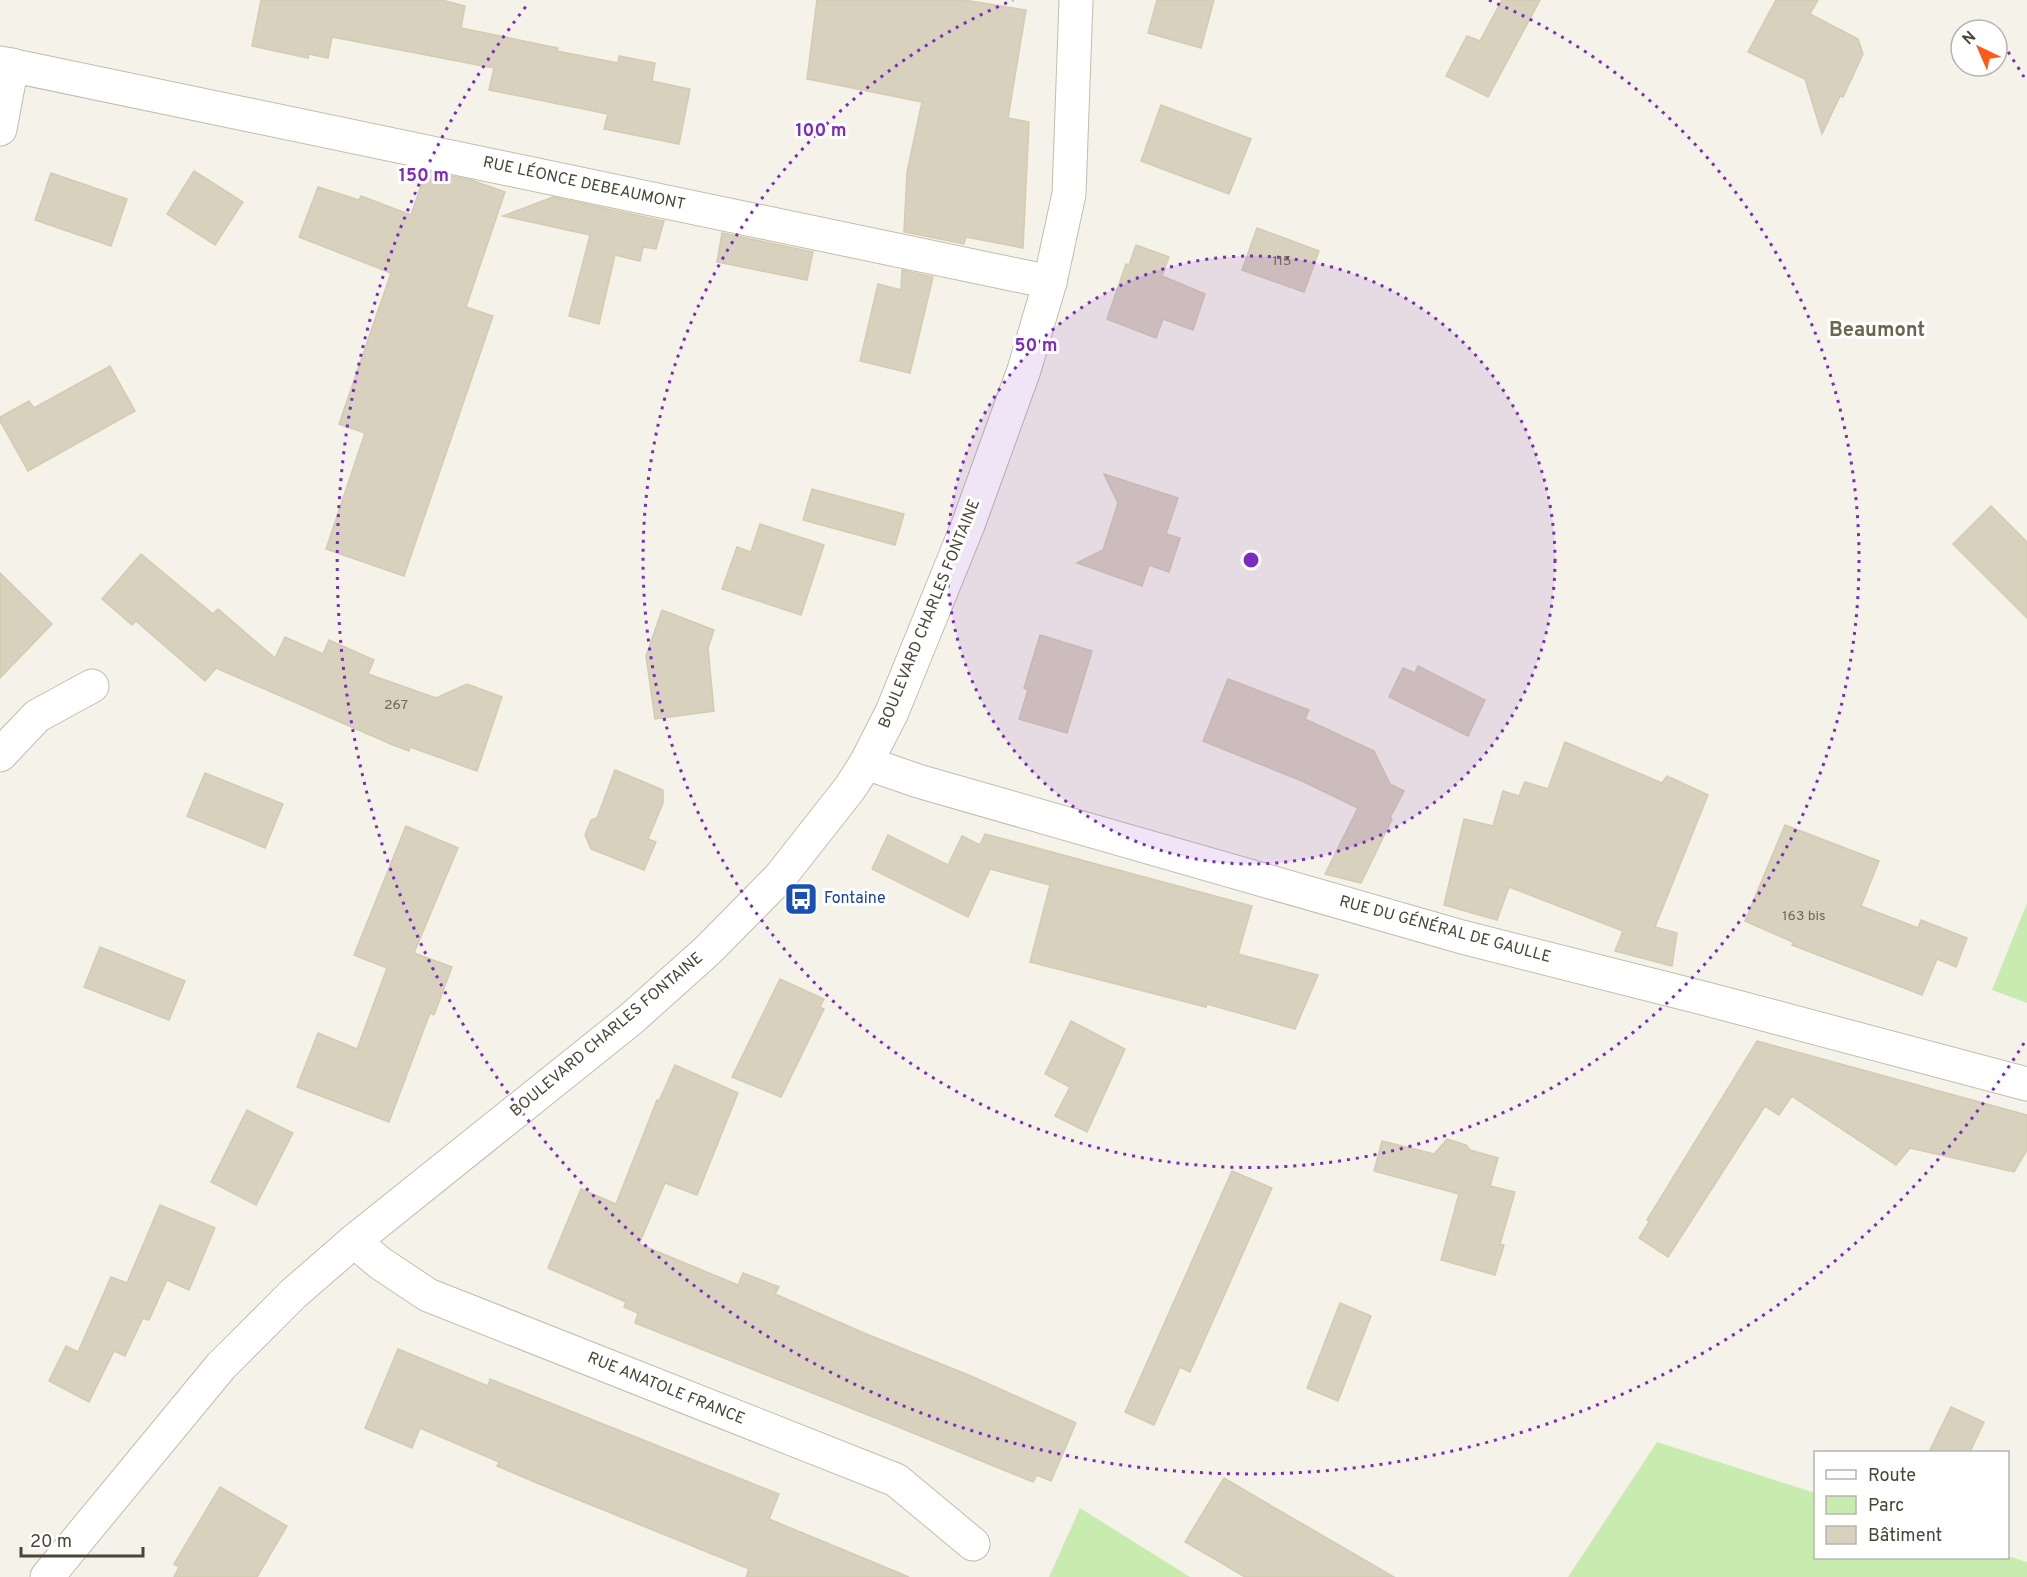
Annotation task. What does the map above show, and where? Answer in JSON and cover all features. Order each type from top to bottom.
[{"type":"street","name":"BOULEVARD CHARLES FONTAINE","points":[[47,1577],[220,1366],[294,1294],[354,1241],[631,1019],[708,950],[780,877],[850,788],[866,763],[892,712],[968,525],[1024,370],[1050,282],[1069,194],[1076,0]]},
{"type":"street","name":"RUE LÉONCE DEBEAUMONT","points":[[0,129],[6,64],[1050,282]]},
{"type":"street","points":[[0,755],[37,716],[92,686]]},
{"type":"street","name":"RUE DU GÉNÉRAL DE GAULLE","points":[[866,763],[918,782],[1461,937],[2027,1084]]},
{"type":"street","name":"RUE ANATOLE FRANCE","points":[[354,1241],[380,1263],[428,1295],[896,1480],[973,1544]]},
{"type":"green space","points":[[2027,903],[2027,1003],[1992,990]]},
{"type":"green space","points":[[1657,1442],[1814,1493],[1814,1559],[2009,1559],[2009,1556],[2027,1562],[2027,1577],[1568,1577]]},
{"type":"green space","points":[[1080,1508],[1190,1577],[1049,1577]]},
{"type":"building","points":[[261,0],[442,0],[465,6],[461,28],[618,63],[619,56],[655,63],[652,81],[690,89],[679,144],[604,129],[608,114],[489,90],[494,68],[332,37],[328,58],[309,54],[308,58],[252,46]]},
{"type":"building","points":[[817,0],[964,0],[1026,10],[1008,118],[1029,122],[1023,248],[966,237],[964,244],[904,232],[907,172],[922,102],[807,79]]},
{"type":"building","points":[[1157,0],[1214,0],[1201,48],[1148,33]]},
{"type":"building","points":[[1502,0],[1540,0],[1488,97],[1446,76],[1467,36],[1480,41]]},
{"type":"building","points":[[1776,0],[1818,0],[1810,14],[1858,39],[1863,54],[1843,97],[1840,96],[1822,134],[1805,79],[1748,52]]},
{"type":"building","points":[[1161,105],[1251,139],[1229,194],[1141,161]]},
{"type":"building","points":[[194,171],[243,202],[215,245],[167,214]]},
{"type":"building","points":[[426,171],[471,180],[505,192],[466,307],[493,316],[404,576],[326,549],[365,433],[339,424],[391,273],[299,237],[318,187],[359,200],[361,196],[411,215]]},
{"type":"building","points":[[51,173],[127,199],[111,246],[35,220]]},
{"type":"building","points":[[553,197],[664,221],[656,249],[643,247],[640,261],[615,255],[599,324],[569,316],[590,235],[503,216]]},
{"type":"building","points":[[1257,228],[1319,251],[1304,292],[1242,270]]},
{"type":"building","points":[[722,233],[813,252],[807,280],[717,262]]},
{"type":"building","points":[[1136,245],[1169,257],[1162,276],[1205,294],[1193,330],[1163,319],[1156,338],[1107,319],[1126,264],[1129,265]]},
{"type":"building","points":[[902,270],[933,277],[910,373],[860,361],[878,284],[901,290]]},
{"type":"building","points":[[110,366],[135,411],[28,471],[0,421],[0,417],[29,401],[34,408]]},
{"type":"building","points":[[1104,474],[1178,498],[1166,534],[1180,538],[1169,572],[1149,565],[1142,586],[1077,563],[1103,550],[1118,503]]},
{"type":"building","points":[[812,489],[904,514],[895,545],[803,520]]},
{"type":"building","points":[[1991,506],[2027,542],[2027,618],[1953,544]]},
{"type":"building","points":[[760,524],[824,545],[801,615],[722,589],[737,547],[751,552]]},
{"type":"building","points":[[141,554],[213,614],[218,609],[275,658],[285,637],[323,654],[329,640],[374,660],[368,674],[436,698],[467,684],[502,697],[477,771],[410,747],[409,751],[393,745],[216,668],[205,681],[136,621],[132,625],[102,599]]},
{"type":"building","points":[[0,573],[52,624],[0,678]]},
{"type":"building","points":[[662,610],[714,630],[708,648],[714,711],[655,719],[646,656]]},
{"type":"building","points":[[1040,635],[1092,651],[1067,733],[1019,719],[1028,690],[1024,688]]},
{"type":"building","points":[[1418,666],[1485,700],[1468,736],[1389,697],[1403,668],[1415,673]]},
{"type":"building","points":[[1228,679],[1309,710],[1305,719],[1374,751],[1390,784],[1404,791],[1361,883],[1325,874],[1358,808],[1302,781],[1203,741]]},
{"type":"building","points":[[1565,742],[1662,783],[1667,776],[1708,795],[1655,927],[1677,933],[1672,966],[1615,951],[1623,931],[1509,887],[1497,920],[1444,905],[1464,819],[1493,826],[1503,791],[1519,796],[1525,782],[1548,789]]},
{"type":"building","points":[[615,770],[663,790],[663,803],[648,839],[656,842],[644,870],[591,849],[585,835],[591,820],[597,818]]},
{"type":"building","points":[[205,773],[283,804],[265,848],[187,816]]},
{"type":"building","points":[[1785,825],[1879,861],[1861,906],[1918,928],[1921,920],[1967,938],[1956,967],[1937,959],[1922,995],[1792,945],[1793,942],[1745,921]]},
{"type":"building","points":[[406,826],[458,848],[414,953],[452,967],[434,1015],[430,1013],[389,1122],[297,1087],[318,1033],[357,1049],[387,968],[354,955]]},
{"type":"building","points":[[985,834],[1252,906],[1238,954],[1318,975],[1295,1029],[1207,1004],[1206,1007],[1030,962],[1050,885],[990,869],[968,917],[872,869],[888,835],[948,865],[962,836],[980,845]]},
{"type":"building","points":[[100,947],[185,981],[169,1020],[84,987]]},
{"type":"building","points":[[780,979],[824,999],[820,1007],[824,1009],[781,1097],[732,1077]]},
{"type":"building","points":[[1071,1021],[1125,1049],[1087,1132],[1055,1116],[1070,1087],[1045,1074]]},
{"type":"building","points":[[1757,1041],[2027,1115],[2027,1150],[2014,1172],[1910,1148],[1896,1165],[1792,1096],[1779,1115],[1765,1106],[1668,1257],[1639,1238],[1649,1222],[1647,1220]]},
{"type":"building","points":[[675,1065],[738,1093],[697,1195],[665,1183],[639,1244],[738,1285],[743,1273],[779,1287],[775,1294],[971,1376],[1076,1423],[1051,1481],[1037,1475],[1033,1482],[635,1323],[638,1313],[624,1307],[626,1302],[548,1268],[581,1189],[616,1204],[657,1100],[659,1101]]},
{"type":"building","points":[[247,1110],[293,1133],[256,1205],[211,1182]]},
{"type":"building","points":[[1447,1139],[1466,1145],[1470,1150],[1498,1158],[1490,1186],[1515,1192],[1500,1244],[1504,1245],[1495,1275],[1441,1260],[1459,1194],[1374,1171],[1382,1141],[1434,1154]]},
{"type":"building","points":[[1232,1171],[1272,1188],[1190,1372],[1180,1367],[1154,1425],[1125,1412]]},
{"type":"building","points":[[160,1205],[215,1228],[189,1290],[167,1280],[149,1320],[143,1318],[125,1356],[114,1351],[89,1402],[49,1381],[66,1346],[78,1352],[111,1277],[127,1283]]},
{"type":"building","points":[[1340,1303],[1371,1316],[1338,1401],[1307,1388]]},
{"type":"building","points":[[398,1349],[488,1386],[490,1379],[779,1494],[769,1519],[909,1577],[746,1577],[749,1569],[497,1466],[499,1462],[420,1428],[412,1448],[365,1428]]},
{"type":"building","points":[[1951,1407],[1984,1422],[1970,1451],[1929,1451]]},
{"type":"building","points":[[1224,1478],[1394,1577],[1245,1577],[1185,1542]]},
{"type":"building","points":[[220,1487],[287,1526],[257,1577],[174,1577],[179,1567],[174,1564]]},
{"type":"place","name":"Fontaine","points":[[801,899]]},
{"type":"district","name":"Beaumont","points":[[1877,331]]}]
